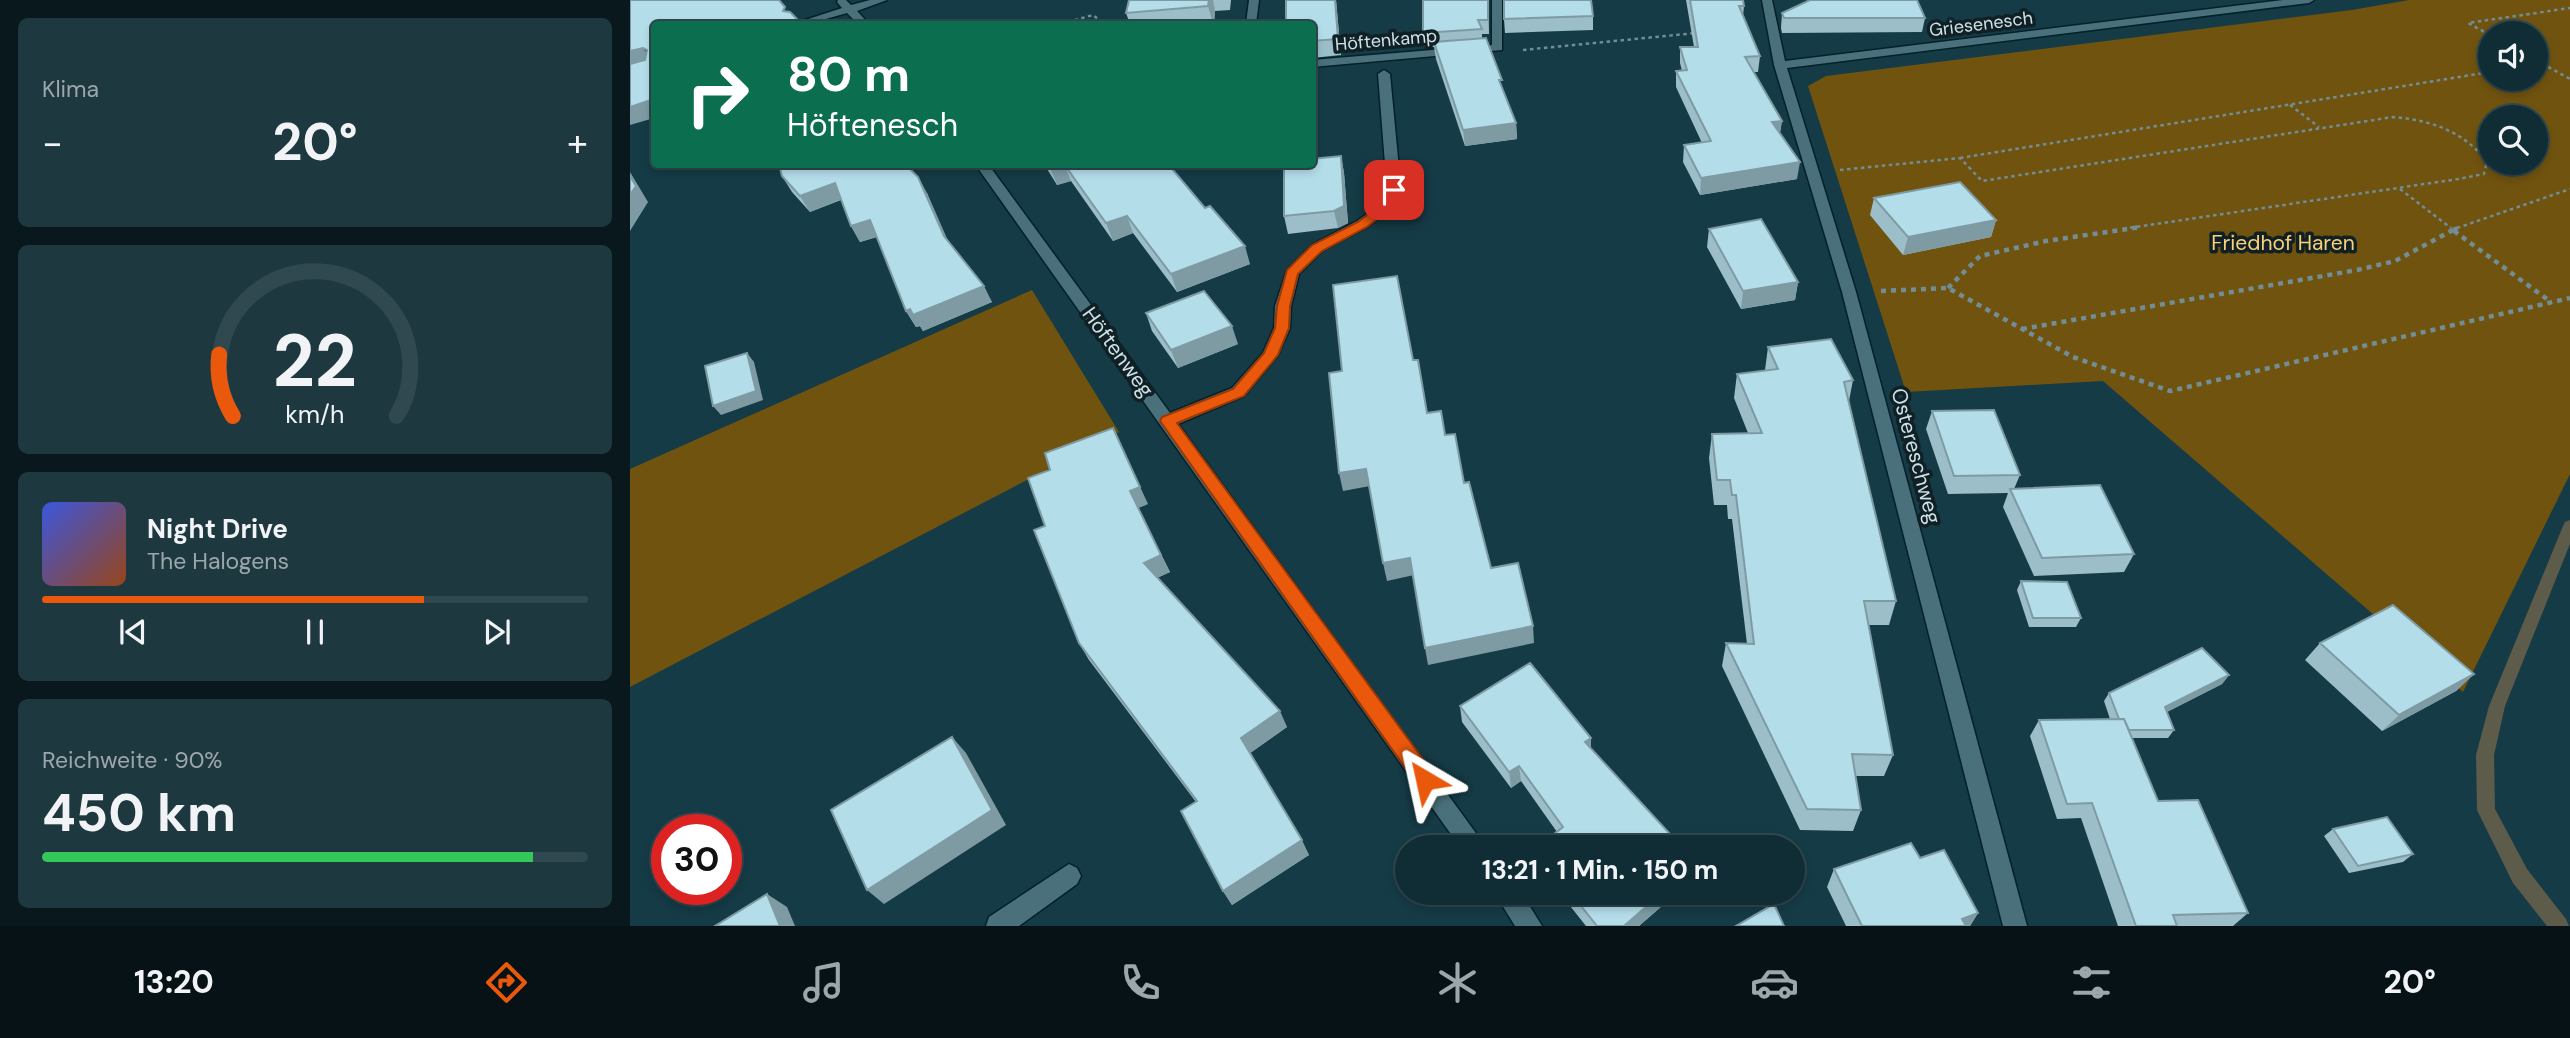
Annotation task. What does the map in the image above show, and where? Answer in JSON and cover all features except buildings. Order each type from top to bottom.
[{"type":"street","points":[[839,0],[861,21]]},
{"type":"street","points":[[808,21],[882,0]]},
{"type":"street","points":[[1251,21],[1254,0]]},
{"type":"street","points":[[1497,0],[1498,48]]},
{"type":"street","name":"Ostereschweg","points":[[1767,0],[1780,65],[1849,292],[2015,926]]},
{"type":"street","name":"Griesenesch","points":[[1780,65],[2309,0]]},
{"type":"street","name":"Höftenkamp","points":[[1316,64],[1498,48]]},
{"type":"street","points":[[1168,421],[1238,392],[1270,355],[1282,328],[1283,306],[1292,272],[1317,248],[1362,224],[1387,206],[1394,190],[1384,74]]},
{"type":"street","name":"Höftenweg","points":[[984,168],[1465,835]]},
{"type":"street","points":[[999,926],[1069,876]]},
{"type":"street","points":[[1516,905],[1531,926]]},
{"type":"path","points":[[2482,21],[2570,8]]},
{"type":"path","points":[[1072,21],[1093,15],[1100,21]]},
{"type":"path","points":[[2478,22],[2469,23],[2478,28]]},
{"type":"path","points":[[1498,48],[1510,51],[1704,32]]},
{"type":"path","points":[[2548,67],[2570,79]]},
{"type":"path","points":[[1813,173],[1960,158],[2478,74]]},
{"type":"path","points":[[2290,105],[2320,128]]},
{"type":"path","points":[[1948,289],[1980,256],[2046,242],[2484,174],[2487,162],[2469,141],[2441,127],[2410,118],[2392,117],[1982,181],[1960,158]]},
{"type":"path","points":[[2400,189],[2551,303]]},
{"type":"path","points":[[2021,329],[2395,261],[2453,230],[2570,189]]},
{"type":"path","points":[[1849,292],[1948,289],[2073,357],[2170,391],[2570,298]]},
{"type":"green space","name":"Friedhof Haren","points":[[2409,0],[2570,0],[2570,474],[2463,692],[2103,381],[1906,392],[1808,86],[1826,76],[2352,10]]},
{"type":"green space","points":[[1032,290],[1119,432],[630,687],[630,469]]},
{"type":"waterway","points":[[2559,926],[2520,876],[2486,810],[2485,755],[2497,706],[2570,526]]},
{"type":"route","points":[[1394,190],[1387,206],[1362,224],[1317,248],[1292,272],[1283,306],[1282,328],[1270,355],[1238,392],[1168,421],[1425,780]]}]
